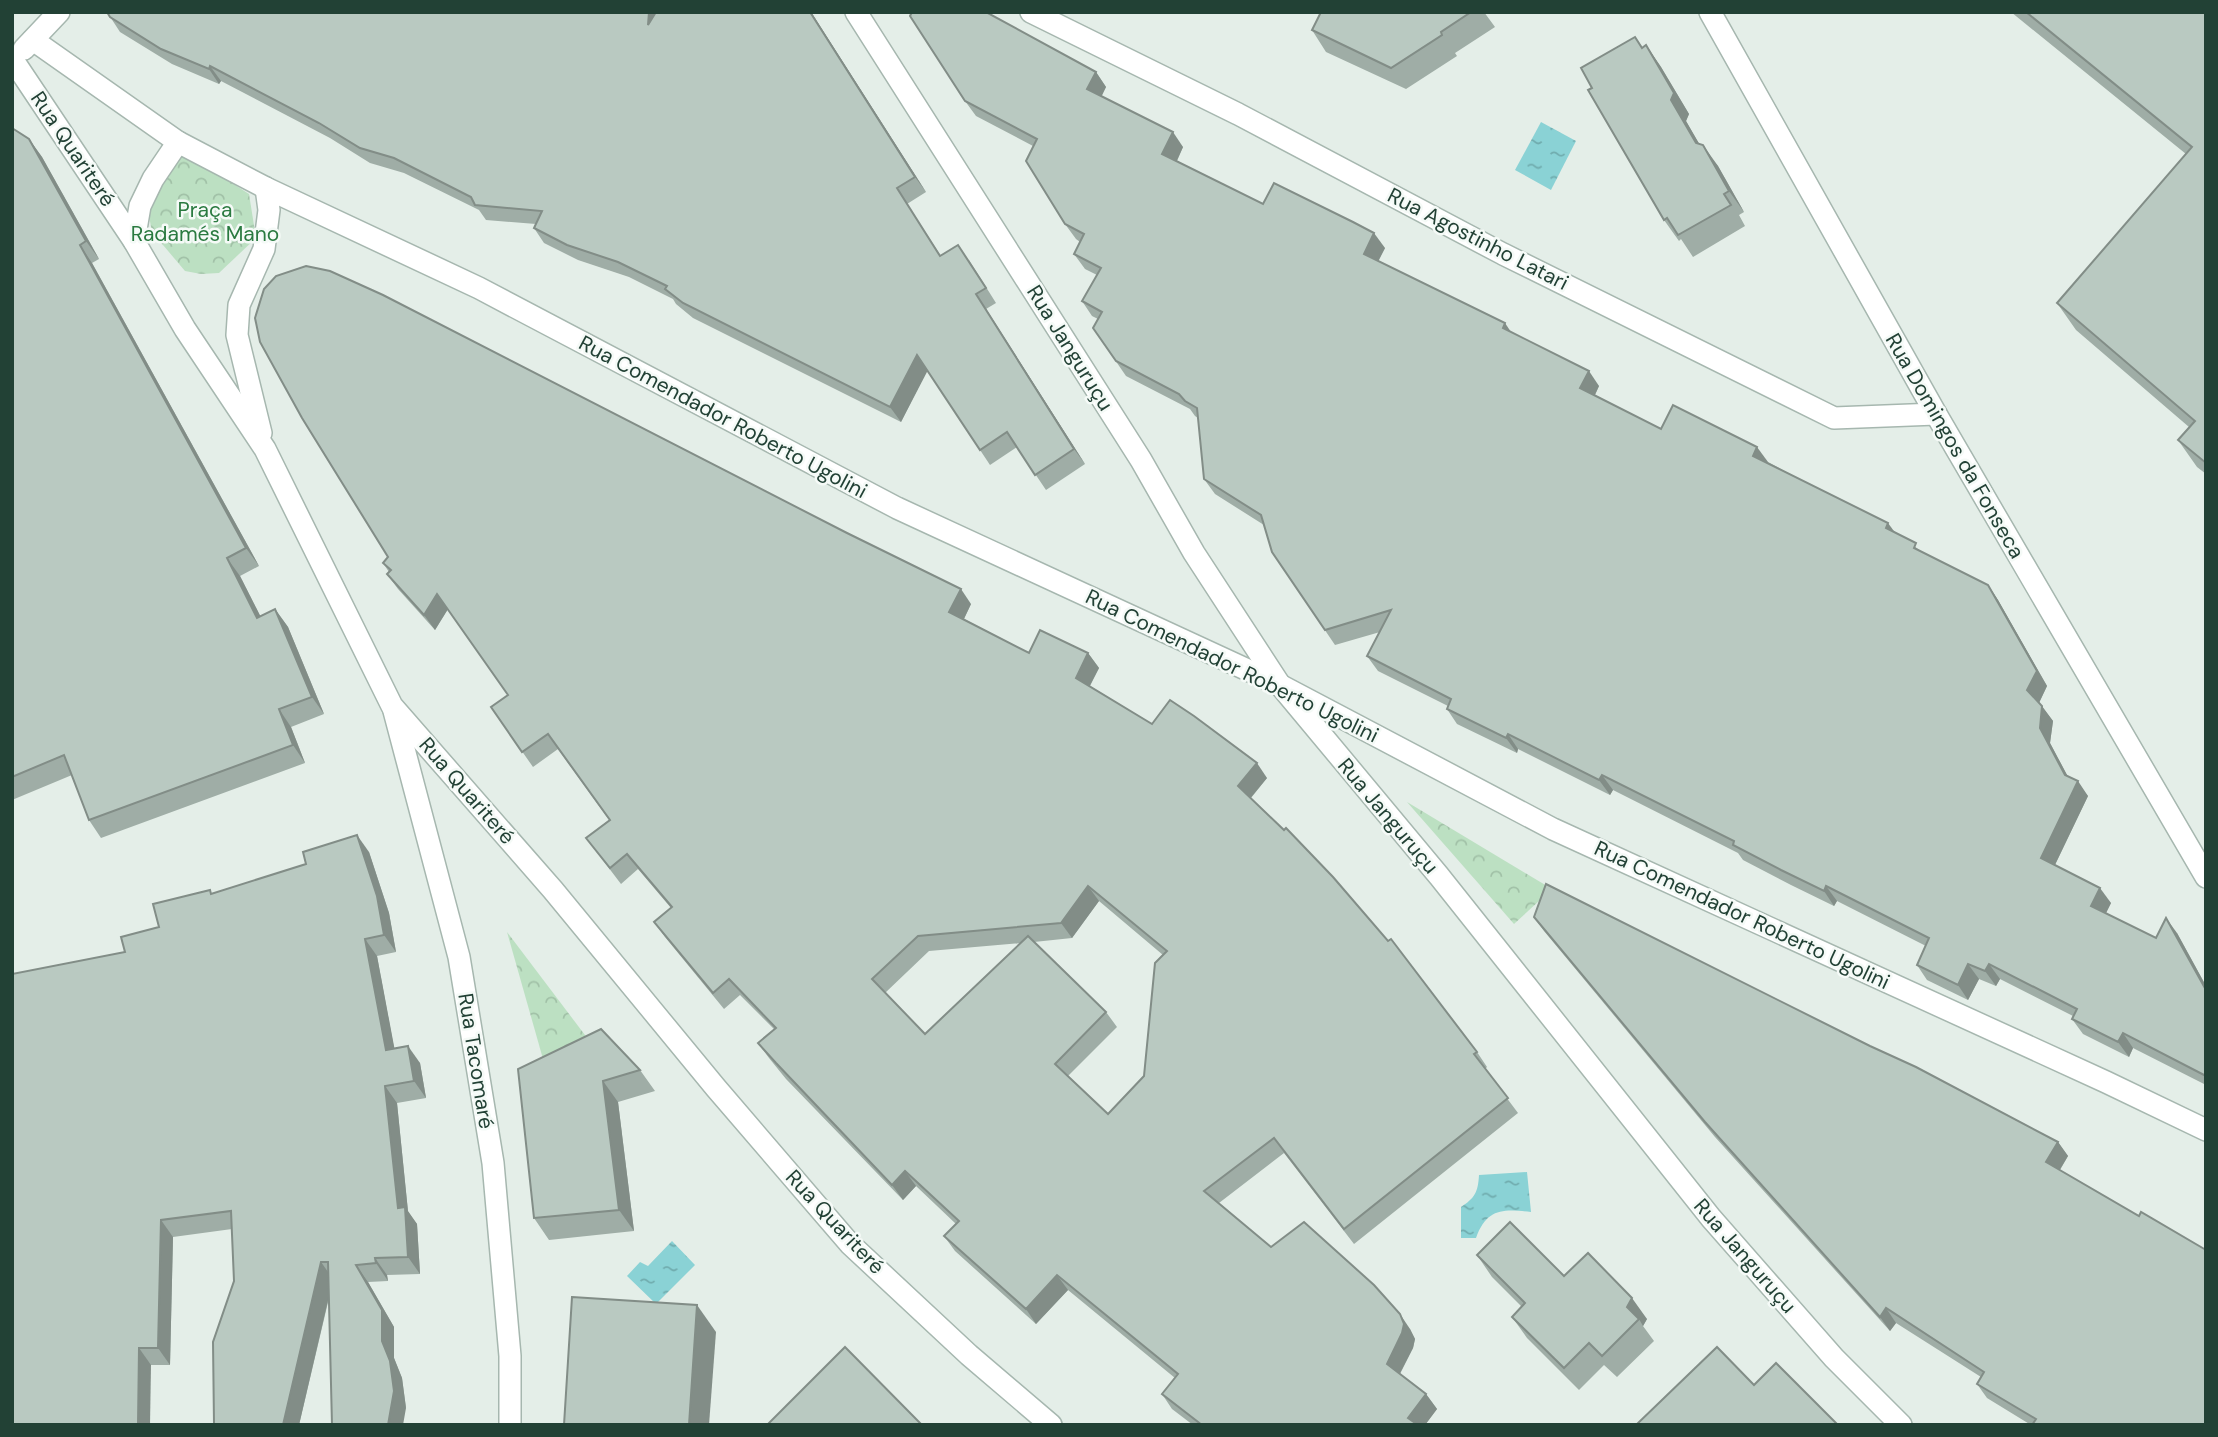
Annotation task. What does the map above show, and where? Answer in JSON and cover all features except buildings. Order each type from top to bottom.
[{"type":"street","points":[[13,61],[59,12]]},
{"type":"street","name":"Rua Janguruçu","points":[[856,12],[1141,460],[1194,553],[1280,685],[1447,887],[1711,1218],[1834,1358],[1902,1425]]},
{"type":"street","name":"Rua Agostinho Latari","points":[[1031,12],[1238,114],[1503,254],[1834,418],[1893,418],[1936,414]]},
{"type":"street","name":"Rua Domingos da Fonseca","points":[[1710,12],[1936,414],[2206,877]]},
{"type":"street","name":"Rua Comendador Roberto Ugolini","points":[[33,40],[178,142],[266,188],[479,288],[897,508],[1280,685],[1553,829],[2206,1130]]},
{"type":"street","name":"Rua Quariteré","points":[[13,61],[134,241],[185,329],[265,449],[392,706],[553,890],[716,1088],[850,1244],[970,1355],[1051,1425]]},
{"type":"street","points":[[134,241],[140,206],[153,179],[178,142]]},
{"type":"street","points":[[265,449],[237,335],[239,305],[264,249],[269,210],[266,188]]},
{"type":"street","name":"Rua Tacomaré","points":[[392,706],[459,957],[494,1163],[510,1356],[510,1425]]},
{"type":"green space","name":"Praça Radamés Mano","points":[[182,156],[249,194],[256,238],[219,273],[185,271],[152,232],[149,216],[156,189]]},
{"type":"green space","points":[[1407,802],[1552,889],[1514,924]]},
{"type":"green space","points":[[507,932],[591,1043],[545,1066]]},
{"type":"water","points":[[1541,122],[1576,141],[1551,190],[1515,170]]},
{"type":"water","points":[[1527,1172],[1531,1212],[1497,1213],[1485,1221],[1476,1238],[1461,1238],[1461,1207],[1475,1194],[1479,1175]]},
{"type":"water","points":[[672,1241],[695,1265],[656,1304],[627,1276],[640,1262],[648,1266]]}]
